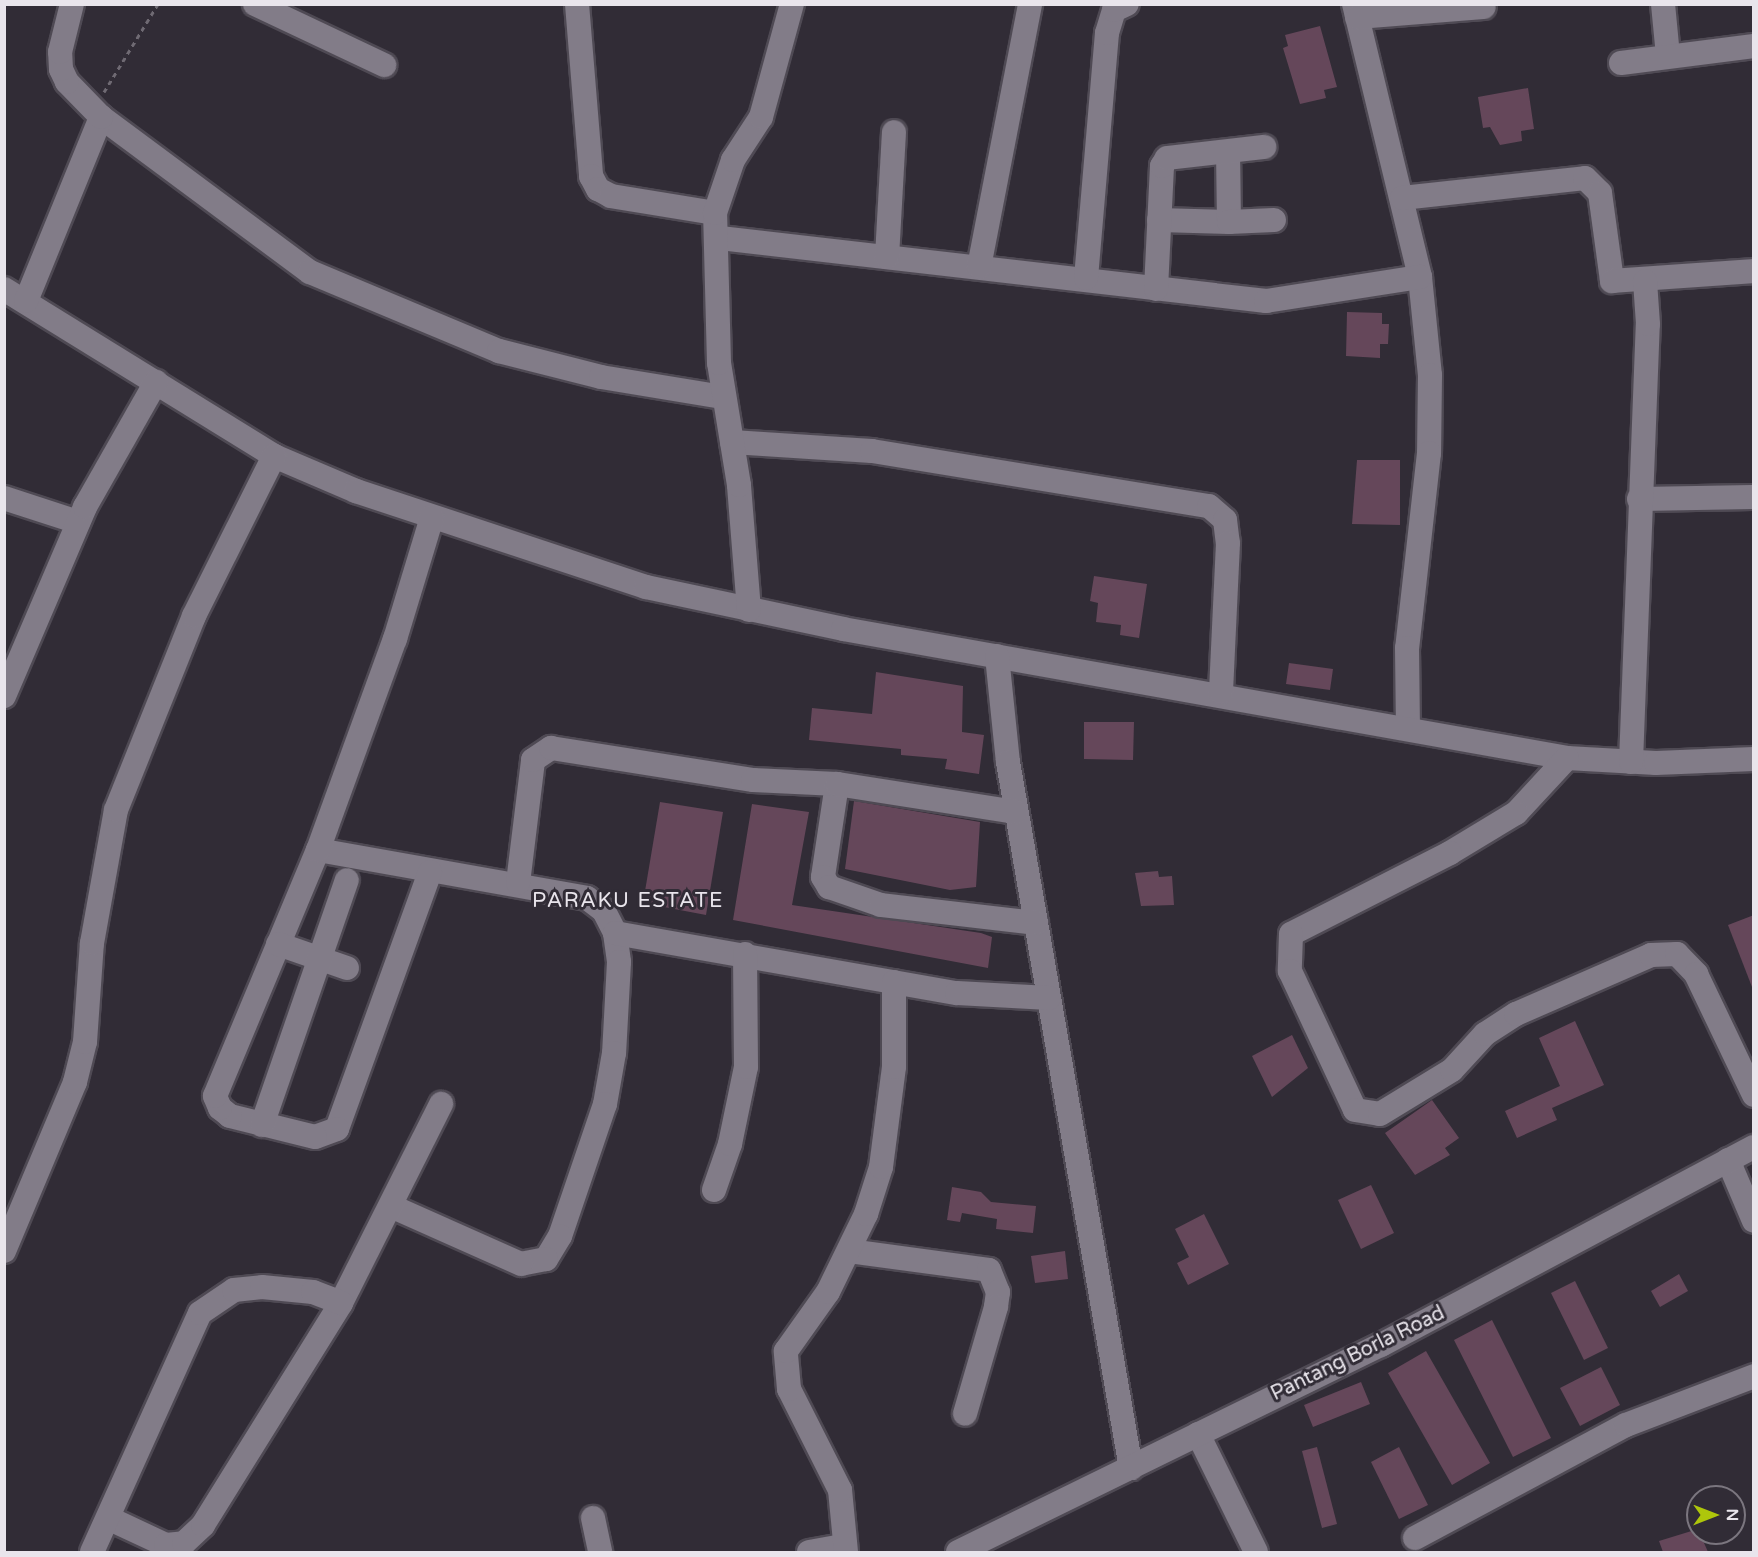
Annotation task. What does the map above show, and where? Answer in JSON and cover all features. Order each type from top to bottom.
[{"type":"street","points":[[72,4],[60,52],[61,69],[67,82],[98,113],[310,272],[499,351],[601,377],[723,397]]},
{"type":"street","points":[[255,4],[384,65]]},
{"type":"street","points":[[577,4],[591,176],[598,189],[611,196],[715,213]]},
{"type":"street","points":[[749,610],[732,442],[723,397],[720,238],[715,213],[733,160],[761,117],[792,4]]},
{"type":"street","points":[[979,267],[1030,4]]},
{"type":"street","points":[[1086,278],[1107,33],[1114,10],[1127,4]]},
{"type":"street","points":[[1663,4],[1668,56]]},
{"type":"street","points":[[1408,728],[1407,648],[1429,453],[1430,375],[1420,277],[1356,11],[1484,7]]},
{"type":"street","points":[[1621,63],[1754,46]]},
{"type":"street","points":[[26,300],[98,113]]},
{"type":"street","points":[[887,257],[894,132]]},
{"type":"street","points":[[1156,289],[1159,220],[1167,158],[1228,153],[1264,147]]},
{"type":"street","points":[[1228,153],[1229,222]]},
{"type":"street","points":[[1402,198],[1585,178],[1600,193],[1612,281],[1645,281],[1754,271]]},
{"type":"street","points":[[1159,220],[1229,222],[1274,220]]},
{"type":"street","points":[[720,238],[1086,278],[1156,289],[1290,300],[1345,285],[1420,277]]},
{"type":"street","points":[[1631,762],[1639,499],[1648,324],[1645,281]]},
{"type":"street","points":[[4,289],[26,300],[274,456],[432,517],[646,587],[749,610],[997,656],[1221,692],[1567,758],[1631,762],[1754,759]]},
{"type":"street","points":[[4,696],[78,522],[156,382]]},
{"type":"street","points":[[732,442],[872,451],[1209,506],[1224,520],[1228,543],[1221,692]]},
{"type":"street","points":[[4,1251],[75,1082],[85,1042],[92,943],[116,810],[194,616],[274,456]]},
{"type":"street","points":[[1639,499],[1754,497]]},
{"type":"street","points":[[4,498],[78,522]]},
{"type":"street","points":[[430,872],[337,1129],[315,1137],[230,1116],[215,1096],[318,850],[395,639],[432,517]]},
{"type":"street","points":[[997,656],[1016,812],[1131,1468]]},
{"type":"street","points":[[518,883],[533,760],[551,748],[753,780],[837,784],[1016,812]]},
{"type":"street","points":[[1567,758],[1516,813],[1450,853],[1291,934],[1290,971],[1355,1110],[1380,1114],[1452,1070],[1485,1034],[1516,1014],[1651,955],[1677,954],[1696,974],[1754,1095]]},
{"type":"street","points":[[837,784],[823,877],[829,887],[881,905],[1036,923]]},
{"type":"street","points":[[318,850],[430,872],[518,883],[596,902],[615,933],[615,1031],[605,1104],[560,1236],[546,1259],[521,1264],[390,1206]]},
{"type":"street","points":[[262,1125],[318,958],[347,880]]},
{"type":"street","points":[[615,933],[1007,1000],[1049,998]]},
{"type":"street","points":[[278,944],[347,968]]},
{"type":"street","points":[[714,1190],[730,1144],[746,1067],[745,954]]},
{"type":"street","points":[[809,1552],[844,1549],[840,1490],[789,1389],[784,1369],[786,1352],[849,1251],[881,1167],[894,1067],[894,982]]},
{"type":"street","points":[[108,1518],[147,1540],[184,1543],[203,1525],[341,1303],[441,1104]]},
{"type":"street","name":"Pantang Borla Road","points":[[973,1549],[1549,1258],[1754,1147]]},
{"type":"street","points":[[1728,1160],[1754,1221]]},
{"type":"street","points":[[849,1251],[989,1270],[998,1292],[996,1308],[965,1414]]},
{"type":"street","points":[[92,1552],[200,1313],[234,1290],[262,1287],[313,1292],[341,1303]]},
{"type":"street","points":[[1415,1538],[1626,1425],[1754,1376]]},
{"type":"street","points":[[1198,1434],[1256,1552]]},
{"type":"street","points":[[593,1518],[600,1552]]},
{"type":"path","points":[[98,113],[158,4]]},
{"type":"building","points":[[1320,26],[1337,87],[1324,90],[1326,98],[1300,104],[1283,48],[1288,46],[1285,35]]},
{"type":"building","points":[[1528,88],[1534,129],[1521,131],[1522,141],[1500,145],[1490,127],[1483,128],[1478,97]]},
{"type":"building","points":[[1347,312],[1382,313],[1382,324],[1389,324],[1388,344],[1380,344],[1380,358],[1346,356]]},
{"type":"building","points":[[1357,460],[1400,460],[1400,525],[1352,524]]},
{"type":"building","points":[[1094,576],[1147,584],[1139,638],[1120,635],[1121,625],[1096,622],[1098,603],[1090,601]]},
{"type":"building","points":[[1289,663],[1333,669],[1330,690],[1286,684]]},
{"type":"building","points":[[876,672],[963,686],[962,732],[984,735],[979,774],[945,769],[947,759],[901,755],[901,749],[809,740],[812,708],[872,714]]},
{"type":"building","points":[[1084,722],[1134,722],[1133,760],[1084,759]]},
{"type":"building","points":[[854,801],[980,822],[976,887],[950,890],[845,869]]},
{"type":"building","points":[[660,802],[723,812],[706,915],[643,903]]},
{"type":"building","points":[[752,804],[809,812],[792,905],[981,933],[992,937],[988,968],[733,920]]},
{"type":"building","points":[[1158,871],[1159,877],[1172,876],[1174,905],[1141,906],[1135,873]]},
{"type":"building","points":[[1754,915],[1754,987],[1752,987],[1728,925]]},
{"type":"building","points":[[1575,1021],[1604,1085],[1552,1108],[1557,1120],[1517,1138],[1505,1111],[1560,1086],[1539,1038]]},
{"type":"building","points":[[1292,1035],[1308,1068],[1272,1097],[1252,1056]]},
{"type":"building","points":[[1432,1100],[1459,1138],[1445,1148],[1450,1155],[1415,1175],[1385,1133]]},
{"type":"building","points":[[1371,1185],[1394,1233],[1361,1249],[1338,1200]]},
{"type":"building","points":[[952,1187],[981,1192],[991,1202],[1036,1206],[1033,1233],[996,1229],[997,1219],[962,1213],[960,1222],[947,1220]]},
{"type":"building","points":[[1204,1214],[1229,1264],[1188,1285],[1177,1263],[1189,1257],[1175,1229]]},
{"type":"building","points":[[1065,1251],[1068,1279],[1035,1283],[1031,1256]]},
{"type":"building","points":[[1679,1274],[1688,1291],[1660,1307],[1651,1291]]},
{"type":"building","points":[[1575,1281],[1608,1348],[1584,1360],[1551,1293]]},
{"type":"building","points":[[1492,1320],[1551,1438],[1513,1457],[1454,1340]]},
{"type":"building","points":[[1426,1351],[1490,1463],[1452,1485],[1388,1373]]},
{"type":"building","points":[[1601,1367],[1620,1405],[1580,1426],[1560,1388]]},
{"type":"building","points":[[1361,1382],[1370,1404],[1313,1427],[1304,1405]]},
{"type":"building","points":[[1317,1447],[1337,1524],[1322,1528],[1302,1451]]},
{"type":"building","points":[[1399,1447],[1428,1505],[1399,1519],[1371,1462]]},
{"type":"building","points":[[1686,1533],[1686,1545],[1705,1545],[1708,1552],[1663,1552],[1659,1541]]},
{"type":"district","name":"PARAKU ESTATE","points":[[628,901]]}]
